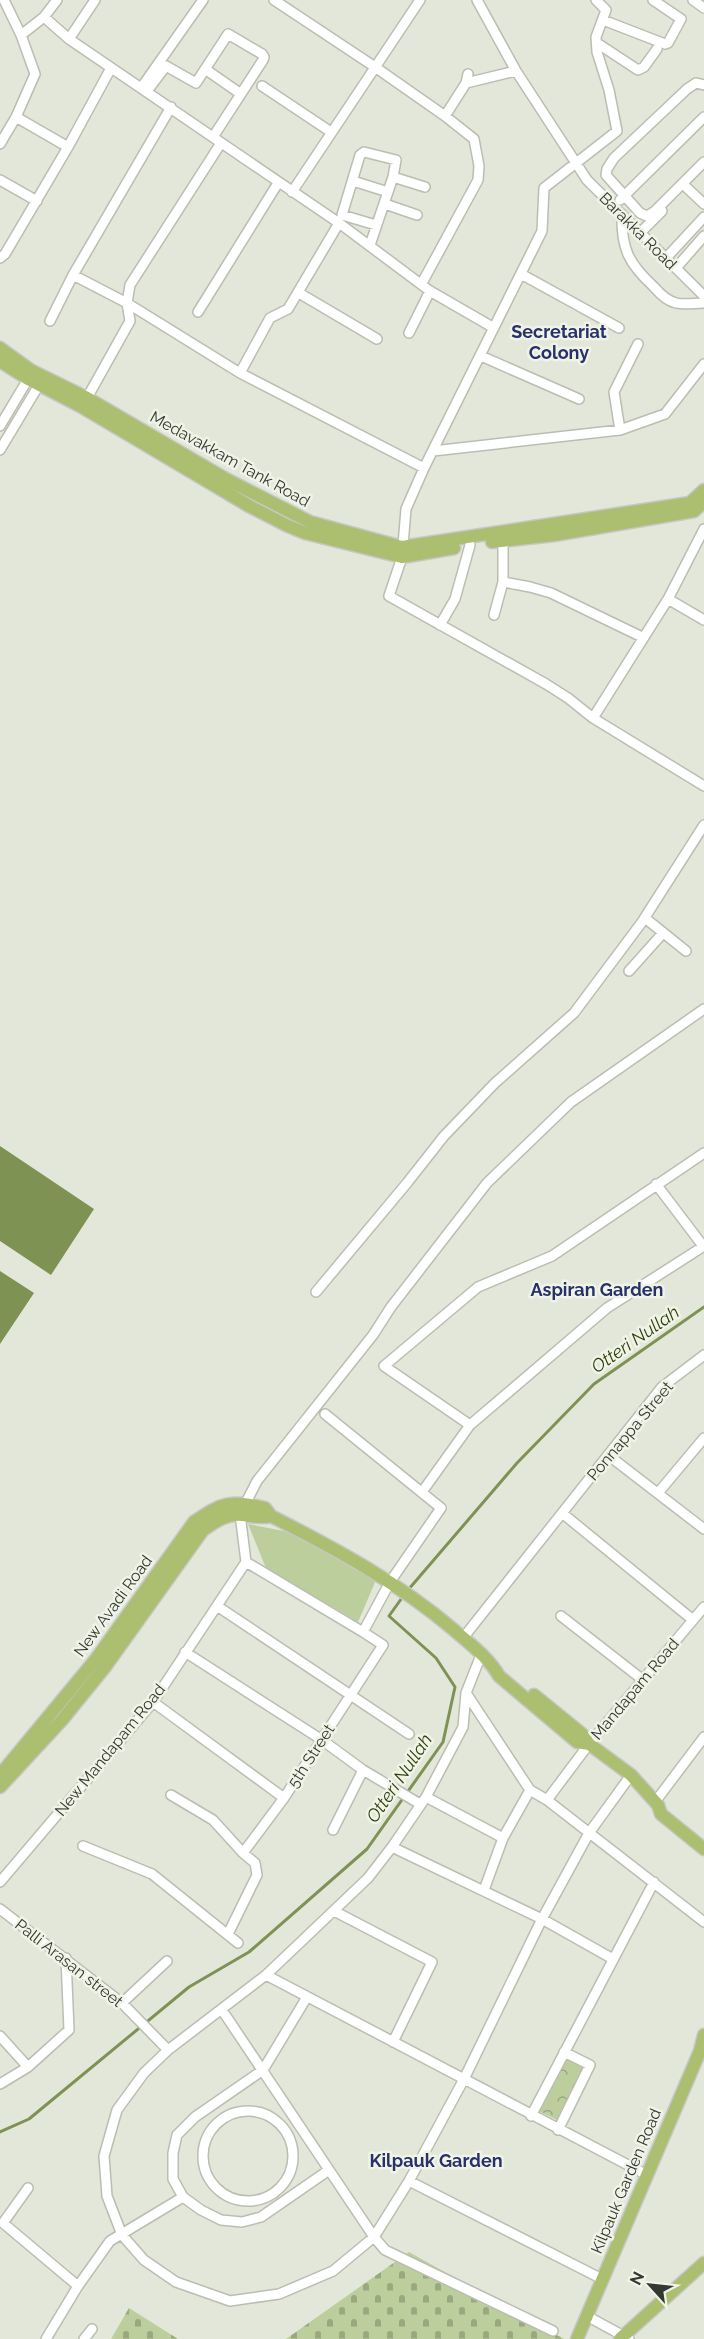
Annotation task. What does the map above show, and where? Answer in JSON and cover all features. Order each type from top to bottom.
[{"type":"main road","name":"Medavakkam Tank Road","points":[[0,348],[36,377],[249,506],[305,533],[402,552],[554,535],[694,511],[704,502]]},
{"type":"main road","name":"Medavakkam Tank Road","points":[[0,360],[87,398],[224,478],[310,522],[402,552],[690,503],[704,490]]},
{"type":"main road","name":"New Avadi Road","points":[[0,1775],[96,1659],[194,1522],[216,1506],[233,1502],[262,1519],[271,1516],[338,1551],[417,1601],[463,1638],[494,1667],[499,1676],[577,1742],[589,1744],[631,1775],[656,1804],[661,1814],[704,1849]]},
{"type":"main road","name":"New Avadi Road","points":[[0,1787],[62,1720],[105,1667],[203,1530],[221,1517],[243,1509]]},
{"type":"main road","name":"New Avadi Road","points":[[656,1804],[668,1809],[704,1840]]},
{"type":"main road","name":"Kilpauk Garden Road","points":[[577,2339],[646,2175],[702,2052],[704,2035]]},
{"type":"main road","points":[[624,2338],[704,2263]]},
{"type":"street","points":[[0,144],[16,117],[35,74],[21,35],[4,0]]},
{"type":"street","points":[[21,35],[44,17],[57,0]]},
{"type":"street","points":[[69,39],[95,0]]},
{"type":"street","points":[[144,89],[202,0]]},
{"type":"street","points":[[274,0],[446,116],[474,139],[479,173],[477,180],[422,283]]},
{"type":"street","points":[[292,192],[420,0]]},
{"type":"street","name":"Barakka Road","points":[[477,0],[516,71],[587,180],[704,296]]},
{"type":"street","points":[[596,0],[606,10]]},
{"type":"street","points":[[613,0],[606,10],[596,37],[597,52],[609,90],[617,131],[544,188],[542,231],[424,468],[406,509],[402,552],[389,596],[546,684],[593,718],[704,786]]},
{"type":"street","points":[[603,20],[665,44],[668,43],[681,19],[653,0]]},
{"type":"street","points":[[693,0],[704,8]]},
{"type":"street","points":[[44,17],[69,39],[339,223],[430,291],[494,328]]},
{"type":"street","points":[[87,398],[129,321],[127,303],[130,285],[264,57],[228,34],[196,82],[166,66],[144,89]]},
{"type":"street","points":[[597,43],[638,70],[644,67],[657,48]]},
{"type":"street","points":[[0,258],[5,254],[37,201],[111,68]]},
{"type":"street","points":[[205,69],[241,94]]},
{"type":"street","points":[[446,116],[467,79],[516,71]]},
{"type":"street","points":[[704,85],[696,83],[687,89],[614,158],[606,175],[623,196],[640,213],[647,216],[655,211],[704,162]]},
{"type":"street","points":[[262,86],[331,132]]},
{"type":"street","points":[[50,321],[73,275],[171,107]]},
{"type":"street","points":[[16,117],[68,147]]},
{"type":"street","points":[[613,206],[704,117]]},
{"type":"street","points":[[370,245],[385,204],[396,160],[367,152],[360,156],[342,214],[376,225]]},
{"type":"street","points":[[640,232],[704,169]]},
{"type":"street","points":[[393,177],[425,187]]},
{"type":"street","points":[[0,180],[37,201]]},
{"type":"street","points":[[353,181],[388,192]]},
{"type":"street","points":[[198,312],[278,183]]},
{"type":"street","points":[[686,187],[704,204]]},
{"type":"street","points":[[385,204],[417,215]]},
{"type":"street","points":[[622,214],[621,234],[626,253],[635,270],[665,299],[677,304],[704,303]]},
{"type":"street","points":[[666,258],[704,217]]},
{"type":"street","points":[[240,373],[270,318],[288,309],[339,223]]},
{"type":"street","points":[[676,268],[704,236]]},
{"type":"street","points":[[521,274],[619,328]]},
{"type":"street","points":[[73,275],[127,303],[240,373],[424,468]]},
{"type":"street","points":[[409,333],[430,291]]},
{"type":"street","points":[[299,293],[377,339]]},
{"type":"street","points":[[620,430],[614,392],[638,344]]},
{"type":"street","points":[[481,356],[579,399]]},
{"type":"street","points":[[433,451],[620,430],[665,414],[704,364]]},
{"type":"street","points":[[0,426],[36,377]]},
{"type":"street","points":[[0,450],[36,377]]},
{"type":"street","points":[[593,718],[668,599],[704,529]]},
{"type":"street","points":[[494,615],[503,582],[503,541]]},
{"type":"street","points":[[440,625],[455,599],[470,545]]},
{"type":"street","points":[[503,582],[551,593],[642,637]]},
{"type":"street","points":[[668,599],[704,620]]},
{"type":"street","points":[[316,1292],[450,1129],[495,1083],[574,1013],[645,918],[704,825]]},
{"type":"street","points":[[645,918],[686,951]]},
{"type":"street","points":[[629,971],[663,933]]},
{"type":"street","points":[[325,1414],[441,1508],[395,1585],[363,1632],[246,1562],[243,1509],[257,1481],[373,1335],[391,1307],[486,1182],[572,1102],[704,1009]]},
{"type":"street","points":[[470,1425],[384,1366],[478,1287],[552,1256],[704,1153]]},
{"type":"street","points":[[422,1492],[470,1425],[607,1308],[704,1246],[656,1184]]},
{"type":"street","name":"Ponnappa Street","points":[[463,1638],[662,1387],[704,1355]]},
{"type":"street","points":[[658,1493],[704,1438]]},
{"type":"street","points":[[608,1455],[704,1529]]},
{"type":"street","points":[[562,1513],[693,1620]]},
{"type":"street","name":"New Mandapam Road","points":[[0,1882],[153,1702],[246,1562]]},
{"type":"street","points":[[217,1606],[409,1734]]},
{"type":"street","name":"Mandapam Road","points":[[547,1800],[589,1744],[704,1607]]},
{"type":"street","points":[[561,1616],[643,1680]]},
{"type":"street","name":"5th Street","points":[[243,1852],[284,1798],[383,1645],[363,1632]]},
{"type":"street","points":[[185,1652],[401,1793],[503,1838]]},
{"type":"street","points":[[481,1654],[466,1693],[463,1727],[392,1847],[368,1878],[266,1975],[168,2050],[144,2073],[117,2110],[104,2156],[107,2196],[122,2235],[144,2260],[176,2282],[230,2301],[279,2294],[333,2271],[374,2237],[409,2181],[464,2079],[542,1919],[589,1833],[631,1775]]},
{"type":"street","points":[[466,1693],[530,1790],[547,1800],[704,1922]]},
{"type":"street","points":[[153,1702],[284,1798]]},
{"type":"street","points":[[656,1804],[704,1737]]},
{"type":"street","points":[[333,1830],[363,1770]]},
{"type":"street","points":[[483,1890],[503,1838],[530,1790]]},
{"type":"street","points":[[171,1795],[213,1820],[255,1863],[257,1875],[228,1934]]},
{"type":"street","points":[[83,1846],[152,1874],[238,1942]]},
{"type":"street","points":[[392,1847],[542,1919],[613,1959]]},
{"type":"street","points":[[531,2116],[654,1882]]},
{"type":"street","name":"Palli Arasan street","points":[[0,1909],[122,2003],[168,2050]]},
{"type":"street","points":[[334,1911],[432,1962],[393,2042]]},
{"type":"street","points":[[0,2084],[28,2067],[69,2030],[66,1958]]},
{"type":"street","points":[[122,2003],[167,1961]]},
{"type":"street","points":[[266,1975],[646,2175]]},
{"type":"street","points":[[307,1997],[263,2070],[195,2117],[177,2134],[173,2154],[173,2179],[183,2197],[201,2210],[221,2220],[242,2222],[261,2217],[329,2170]]},
{"type":"street","points":[[222,2010],[385,2250],[553,2331]]},
{"type":"street","points":[[0,2036],[28,2067]]},
{"type":"street","points":[[558,2130],[590,2064],[564,2052]]},
{"type":"street","points":[[247,2110],[261,2112],[274,2119],[285,2129],[291,2143],[293,2158],[290,2174],[275,2192],[255,2202],[239,2201],[225,2196],[213,2186],[205,2173],[202,2157],[204,2143],[210,2130],[220,2120],[233,2113],[247,2110]]},
{"type":"street","points":[[285,2129],[297,2121]]},
{"type":"street","points":[[409,2181],[602,2279]]},
{"type":"street","points":[[28,2188],[1,2224],[78,2286]]},
{"type":"street","points":[[46,2339],[78,2286],[110,2241],[183,2197]]},
{"type":"street","points":[[586,2316],[624,2338]]},
{"type":"street","points":[[84,2339],[92,2329]]},
{"type":"green space","points":[[248,1524],[289,1532],[376,1580],[358,1622],[266,1568]]},
{"type":"green space","points":[[566,2057],[584,2067],[557,2120],[539,2111]]},
{"type":"green space","points":[[409,2252],[564,2339],[286,2339]]},
{"type":"green space","points":[[129,2308],[178,2339],[111,2339]]},
{"type":"shaded area","points":[[0,1146],[94,1209],[51,1275],[0,1241]]},
{"type":"shaded area","points":[[0,1271],[34,1293],[0,1344]]},
{"type":"waterway","name":"Otteri Nullah","points":[[408,1590],[517,1463],[594,1384],[704,1307]]},
{"type":"waterway","name":"Otteri Nullah","points":[[0,2132],[29,2119],[189,1987],[249,1952],[367,1849],[443,1742],[455,1687],[436,1658],[389,1616],[404,1595]]},
{"type":"district","name":"Secretariat Colony","points":[[559,341]]},
{"type":"district","name":"Aspiran Garden","points":[[597,1289]]},
{"type":"district","name":"Kilpauk Garden","points":[[436,2160]]}]
